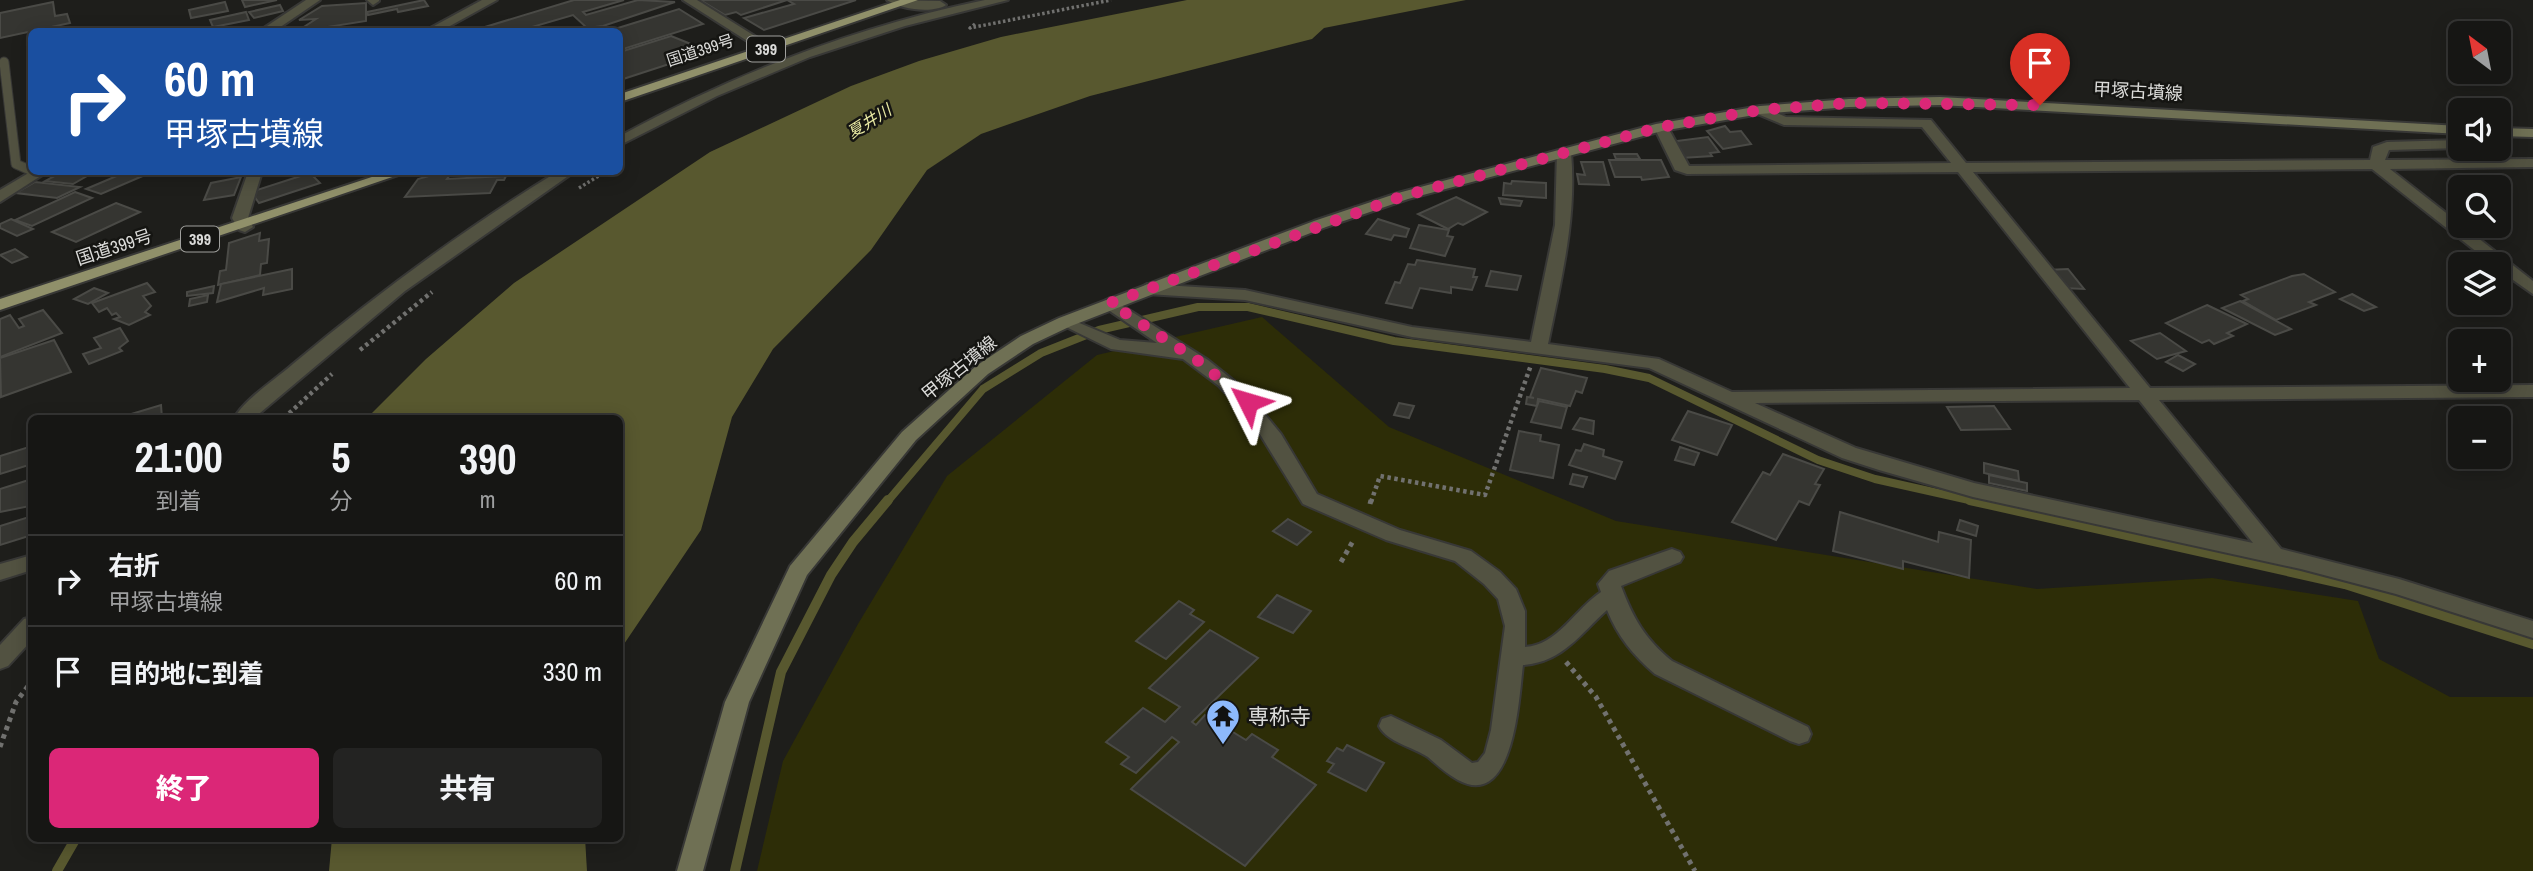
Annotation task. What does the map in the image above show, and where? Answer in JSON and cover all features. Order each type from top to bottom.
[{"type":"highway","name":"国道399号","points":[[623,97],[902,1]]},
{"type":"highway","name":"国道399号","points":[[0,305],[391,175]]},
{"type":"main road","name":"甲塚古墳線","points":[[690,871],[737,702],[798,571],[909,436],[982,370],[1027,340],[1073,326],[1116,307],[1147,289],[1377,204],[1661,127],[1760,110],[1849,103],[1940,101],[2448,129]]},
{"type":"main road","points":[[2511,133],[2533,132]]},
{"type":"street","points":[[270,28],[314,0]]},
{"type":"street","points":[[437,28],[491,0]]},
{"type":"street","points":[[690,0],[768,48]]},
{"type":"street","points":[[623,139],[694,100],[780,62],[866,32],[983,10],[1002,0]]},
{"type":"street","points":[[902,1],[921,6],[983,10]]},
{"type":"street","points":[[1760,110],[1784,121],[1926,123],[2274,555]]},
{"type":"street","points":[[1661,127],[1680,167],[1687,170],[2533,163]]},
{"type":"street","points":[[2375,164],[2380,155],[2378,150],[2387,146],[2448,144]]},
{"type":"street","points":[[1536,354],[1564,223],[1567,178],[1564,152]]},
{"type":"street","points":[[2375,164],[2533,289]]},
{"type":"street","points":[[0,197],[31,175]]},
{"type":"street","points":[[244,225],[240,218],[254,175]]},
{"type":"street","points":[[246,415],[348,326],[459,242],[562,175]]},
{"type":"street","points":[[1147,289],[1272,299],[1412,332],[1536,354],[1653,363],[1849,453],[1898,468],[1973,490],[2274,555],[2399,587],[2533,630]]},
{"type":"street","points":[[1116,307],[1197,360],[1248,402],[1274,439],[1301,490],[1310,499],[1393,535],[1463,556],[1492,578],[1508,596],[1514,611],[1512,657],[1503,730],[1496,756],[1487,769],[1476,774],[1467,773],[1432,747],[1391,726]]},
{"type":"street","points":[[1073,326],[1117,345],[1172,345]]},
{"type":"street","points":[[1730,397],[2533,391]]},
{"type":"street","points":[[1672,557],[1617,577],[1609,584],[1630,633],[1643,649],[1689,682],[1799,734]]},
{"type":"street","points":[[0,572],[28,563]]},
{"type":"street","points":[[1512,657],[1537,657],[1554,648],[1568,638],[1599,603],[1613,595]]},
{"type":"street","points":[[0,660],[28,629]]},
{"type":"lane","points":[[4,62],[16,164],[28,169]]},
{"type":"path","points":[[983,10],[970,28],[1111,0]]},
{"type":"path","points":[[571,193],[600,175]]},
{"type":"path","points":[[358,352],[440,285]]},
{"type":"path","points":[[1341,562],[1363,522],[1380,476],[1485,495],[1536,354]]},
{"type":"path","points":[[287,415],[338,368]]},
{"type":"path","points":[[1554,648],[1596,697],[1695,871]]},
{"type":"path","points":[[0,747],[16,702],[28,686]]},
{"type":"shaded area","points":[[1262,317],[1389,427],[1616,521],[2037,589],[2212,578],[2358,601],[2379,659],[2450,697],[2533,697],[2533,871],[757,871],[783,761],[858,624],[947,476],[1097,355]]},
{"type":"water","name":"夏井川","points":[[1187,0],[1466,0],[1324,28],[1312,39],[1090,96],[981,134],[927,170],[871,250],[773,349],[732,417],[701,530],[623,646],[623,415],[370,415],[426,359],[514,283],[710,152],[851,86],[919,61],[1001,37]]},
{"type":"water","points":[[332,842],[585,842],[587,871],[329,871]]},
{"type":"building","points":[[242,0],[277,0],[245,7]]},
{"type":"building","points":[[424,0],[428,6],[368,15],[367,12]]},
{"type":"building","points":[[574,0],[624,0],[583,12],[586,15],[638,0],[675,2],[603,26],[587,28],[573,15],[529,28],[485,27]]},
{"type":"building","points":[[700,0],[787,0],[741,15],[736,12],[725,15]]},
{"type":"building","points":[[787,0],[856,0],[764,30],[744,18],[794,4]]},
{"type":"building","points":[[53,2],[55,16],[67,14],[70,23],[47,28],[28,28],[28,32],[0,38],[0,13]]},
{"type":"building","points":[[225,2],[228,11],[191,18],[189,10]]},
{"type":"building","points":[[366,3],[366,21],[321,28],[302,28],[316,19],[299,20],[322,6]]},
{"type":"building","points":[[280,5],[283,11],[254,18],[249,12]]},
{"type":"building","points":[[679,9],[703,24],[623,49],[623,28],[618,28]]},
{"type":"building","points":[[246,12],[249,20],[213,27],[210,20]]},
{"type":"building","points":[[671,36],[696,46],[691,48],[700,54],[623,79],[623,51]]},
{"type":"building","points":[[1725,126],[1730,132],[1741,131],[1751,144],[1723,149],[1707,131]]},
{"type":"building","points":[[1708,137],[1719,152],[1710,153],[1712,156],[1681,158],[1669,142]]},
{"type":"building","points":[[1614,154],[1637,154],[1640,159],[1616,159]]},
{"type":"building","points":[[1609,160],[1661,160],[1669,177],[1642,180],[1641,177],[1615,177]]},
{"type":"building","points":[[1581,162],[1603,162],[1609,185],[1579,184],[1577,174],[1585,175]]},
{"type":"building","points":[[56,175],[89,175],[73,184],[45,181]]},
{"type":"building","points":[[119,175],[145,175],[101,194],[86,189]]},
{"type":"building","points":[[304,175],[312,175],[320,183],[259,203],[251,192]]},
{"type":"building","points":[[432,175],[450,175],[447,179],[506,176],[504,180],[497,180],[490,193],[405,197],[418,179]]},
{"type":"building","points":[[241,177],[234,195],[204,200],[211,183]]},
{"type":"building","points":[[1512,181],[1546,183],[1546,198],[1503,195],[1504,183],[1511,184]]},
{"type":"building","points":[[35,182],[80,187],[57,198],[16,193]]},
{"type":"building","points":[[75,192],[92,198],[32,226],[15,220]]},
{"type":"building","points":[[1456,197],[1487,212],[1463,225],[1458,223],[1448,229],[1418,214]]},
{"type":"building","points":[[1499,198],[1522,201],[1520,206],[1501,204]]},
{"type":"building","points":[[116,203],[140,212],[76,242],[52,232]]},
{"type":"building","points":[[11,219],[33,229],[17,236],[0,228],[0,224]]},
{"type":"building","points":[[1378,219],[1409,229],[1406,237],[1394,235],[1391,240],[1366,234]]},
{"type":"building","points":[[1419,225],[1449,230],[1447,236],[1453,237],[1445,256],[1410,248]]},
{"type":"building","points":[[260,233],[259,241],[269,239],[267,263],[261,264],[260,275],[218,285],[220,271],[226,270],[229,243]]},
{"type":"building","points":[[15,249],[27,257],[12,263],[0,255]]},
{"type":"building","points":[[1417,260],[1475,269],[1473,277],[1477,277],[1472,290],[1451,287],[1451,293],[1420,288],[1412,308],[1386,303],[1395,282],[1400,283],[1408,264],[1415,265]]},
{"type":"building","points":[[292,269],[292,289],[263,295],[264,288],[217,302],[221,284]]},
{"type":"building","points":[[2068,269],[2084,289],[2062,288],[2047,270]]},
{"type":"building","points":[[1491,271],[1521,276],[1517,290],[1486,286]]},
{"type":"building","points":[[2304,274],[2335,292],[2309,302],[2316,305],[2276,320],[2243,301],[2248,299],[2241,295]]},
{"type":"building","points":[[147,283],[155,292],[143,296],[151,306],[145,312],[150,315],[129,325],[114,319],[120,317],[116,313],[112,315],[107,308],[99,312],[92,303]]},
{"type":"building","points":[[214,286],[213,293],[187,296],[187,292]]},
{"type":"building","points":[[94,288],[108,293],[88,304],[74,299]]},
{"type":"building","points":[[2352,294],[2376,307],[2364,311],[2340,299]]},
{"type":"building","points":[[208,295],[207,302],[189,306],[190,299]]},
{"type":"building","points":[[2240,301],[2291,329],[2275,335],[2222,308]]},
{"type":"building","points":[[2207,305],[2247,324],[2227,333],[2233,336],[2214,344],[2209,340],[2202,343],[2166,323]]},
{"type":"building","points":[[43,310],[62,333],[0,357],[0,319],[10,315],[19,328],[24,326],[19,319]]},
{"type":"building","points":[[120,328],[128,341],[119,348],[122,351],[89,364],[83,354],[101,348],[94,338]]},
{"type":"building","points":[[2160,333],[2186,351],[2157,359],[2131,341]]},
{"type":"building","points":[[54,340],[71,372],[1,397],[0,358]]},
{"type":"building","points":[[2178,355],[2195,364],[2183,371],[2166,362]]},
{"type":"building","points":[[1541,368],[1587,378],[1582,393],[1576,391],[1570,406],[1538,399],[1537,406],[1526,404],[1527,397],[1534,398],[1530,397]]},
{"type":"building","points":[[1539,401],[1567,407],[1561,428],[1531,422]]},
{"type":"building","points":[[1399,403],[1414,406],[1409,418],[1394,415]]},
{"type":"building","points":[[161,405],[162,415],[128,415]]},
{"type":"building","points":[[1994,406],[2010,429],[1961,430],[1947,407]]},
{"type":"building","points":[[1688,411],[1732,425],[1717,455],[1672,440]]},
{"type":"building","points":[[1580,418],[1594,421],[1593,434],[1573,429]]},
{"type":"building","points":[[1519,431],[1541,435],[1540,441],[1559,445],[1553,478],[1510,470]]},
{"type":"building","points":[[1584,444],[1604,450],[1603,456],[1622,462],[1615,479],[1569,465],[1576,450],[1581,451]]},
{"type":"building","points":[[28,447],[28,465],[0,474],[0,456]]},
{"type":"building","points":[[1680,447],[1699,453],[1694,465],[1675,460]]},
{"type":"building","points":[[1783,454],[1824,469],[1815,484],[1820,485],[1809,505],[1799,501],[1776,540],[1732,522],[1763,472],[1770,475]]},
{"type":"building","points":[[1984,463],[2018,471],[2019,481],[1984,473]]},
{"type":"building","points":[[1573,474],[1587,477],[1583,487],[1570,484]]},
{"type":"building","points":[[1989,475],[2027,483],[2027,491],[1989,483]]},
{"type":"building","points":[[28,480],[28,506],[0,512],[0,489]]},
{"type":"building","points":[[1840,512],[1938,542],[1939,532],[1971,540],[1969,578],[1903,561],[1903,569],[1833,551]]},
{"type":"building","points":[[28,517],[28,536],[0,545],[0,526]]},
{"type":"building","points":[[1288,519],[1311,532],[1297,545],[1273,531]]},
{"type":"building","points":[[1960,520],[1978,526],[1976,536],[1957,530]]},
{"type":"building","points":[[1277,595],[1311,611],[1293,633],[1258,617]]},
{"type":"building","points":[[1179,601],[1194,610],[1190,614],[1204,622],[1166,659],[1136,641]]},
{"type":"building","name":"専称寺","points":[[1210,630],[1258,658],[1192,722],[1196,725],[1205,715],[1246,740],[1252,734],[1278,750],[1272,757],[1316,785],[1245,866],[1131,789],[1179,742],[1172,737],[1136,773],[1121,764],[1129,757],[1106,742],[1143,708],[1165,722],[1180,707],[1149,688]]},
{"type":"building","points":[[1347,745],[1384,763],[1366,791],[1328,772],[1334,764],[1327,761],[1337,748],[1343,751]]},
{"type":"waterway","points":[[887,502],[983,389],[1041,353],[1099,330],[1198,307],[1248,307],[1394,341],[1605,369],[1649,378],[1818,460],[1875,479],[1978,502]]},
{"type":"waterway","points":[[735,871],[781,672],[831,575],[853,542],[888,500]]},
{"type":"waterway","points":[[1970,500],[2345,584],[2533,644]]},
{"type":"waterway","points":[[57,871],[74,842]]},
{"type":"place","name":"専称寺","points":[[1223,746]]},
{"type":"route","points":[[1248,402],[1197,360],[1110,303],[1320,224],[1403,196],[1661,127],[1710,117],[1803,105],[1897,101],[2040,105]]}]
